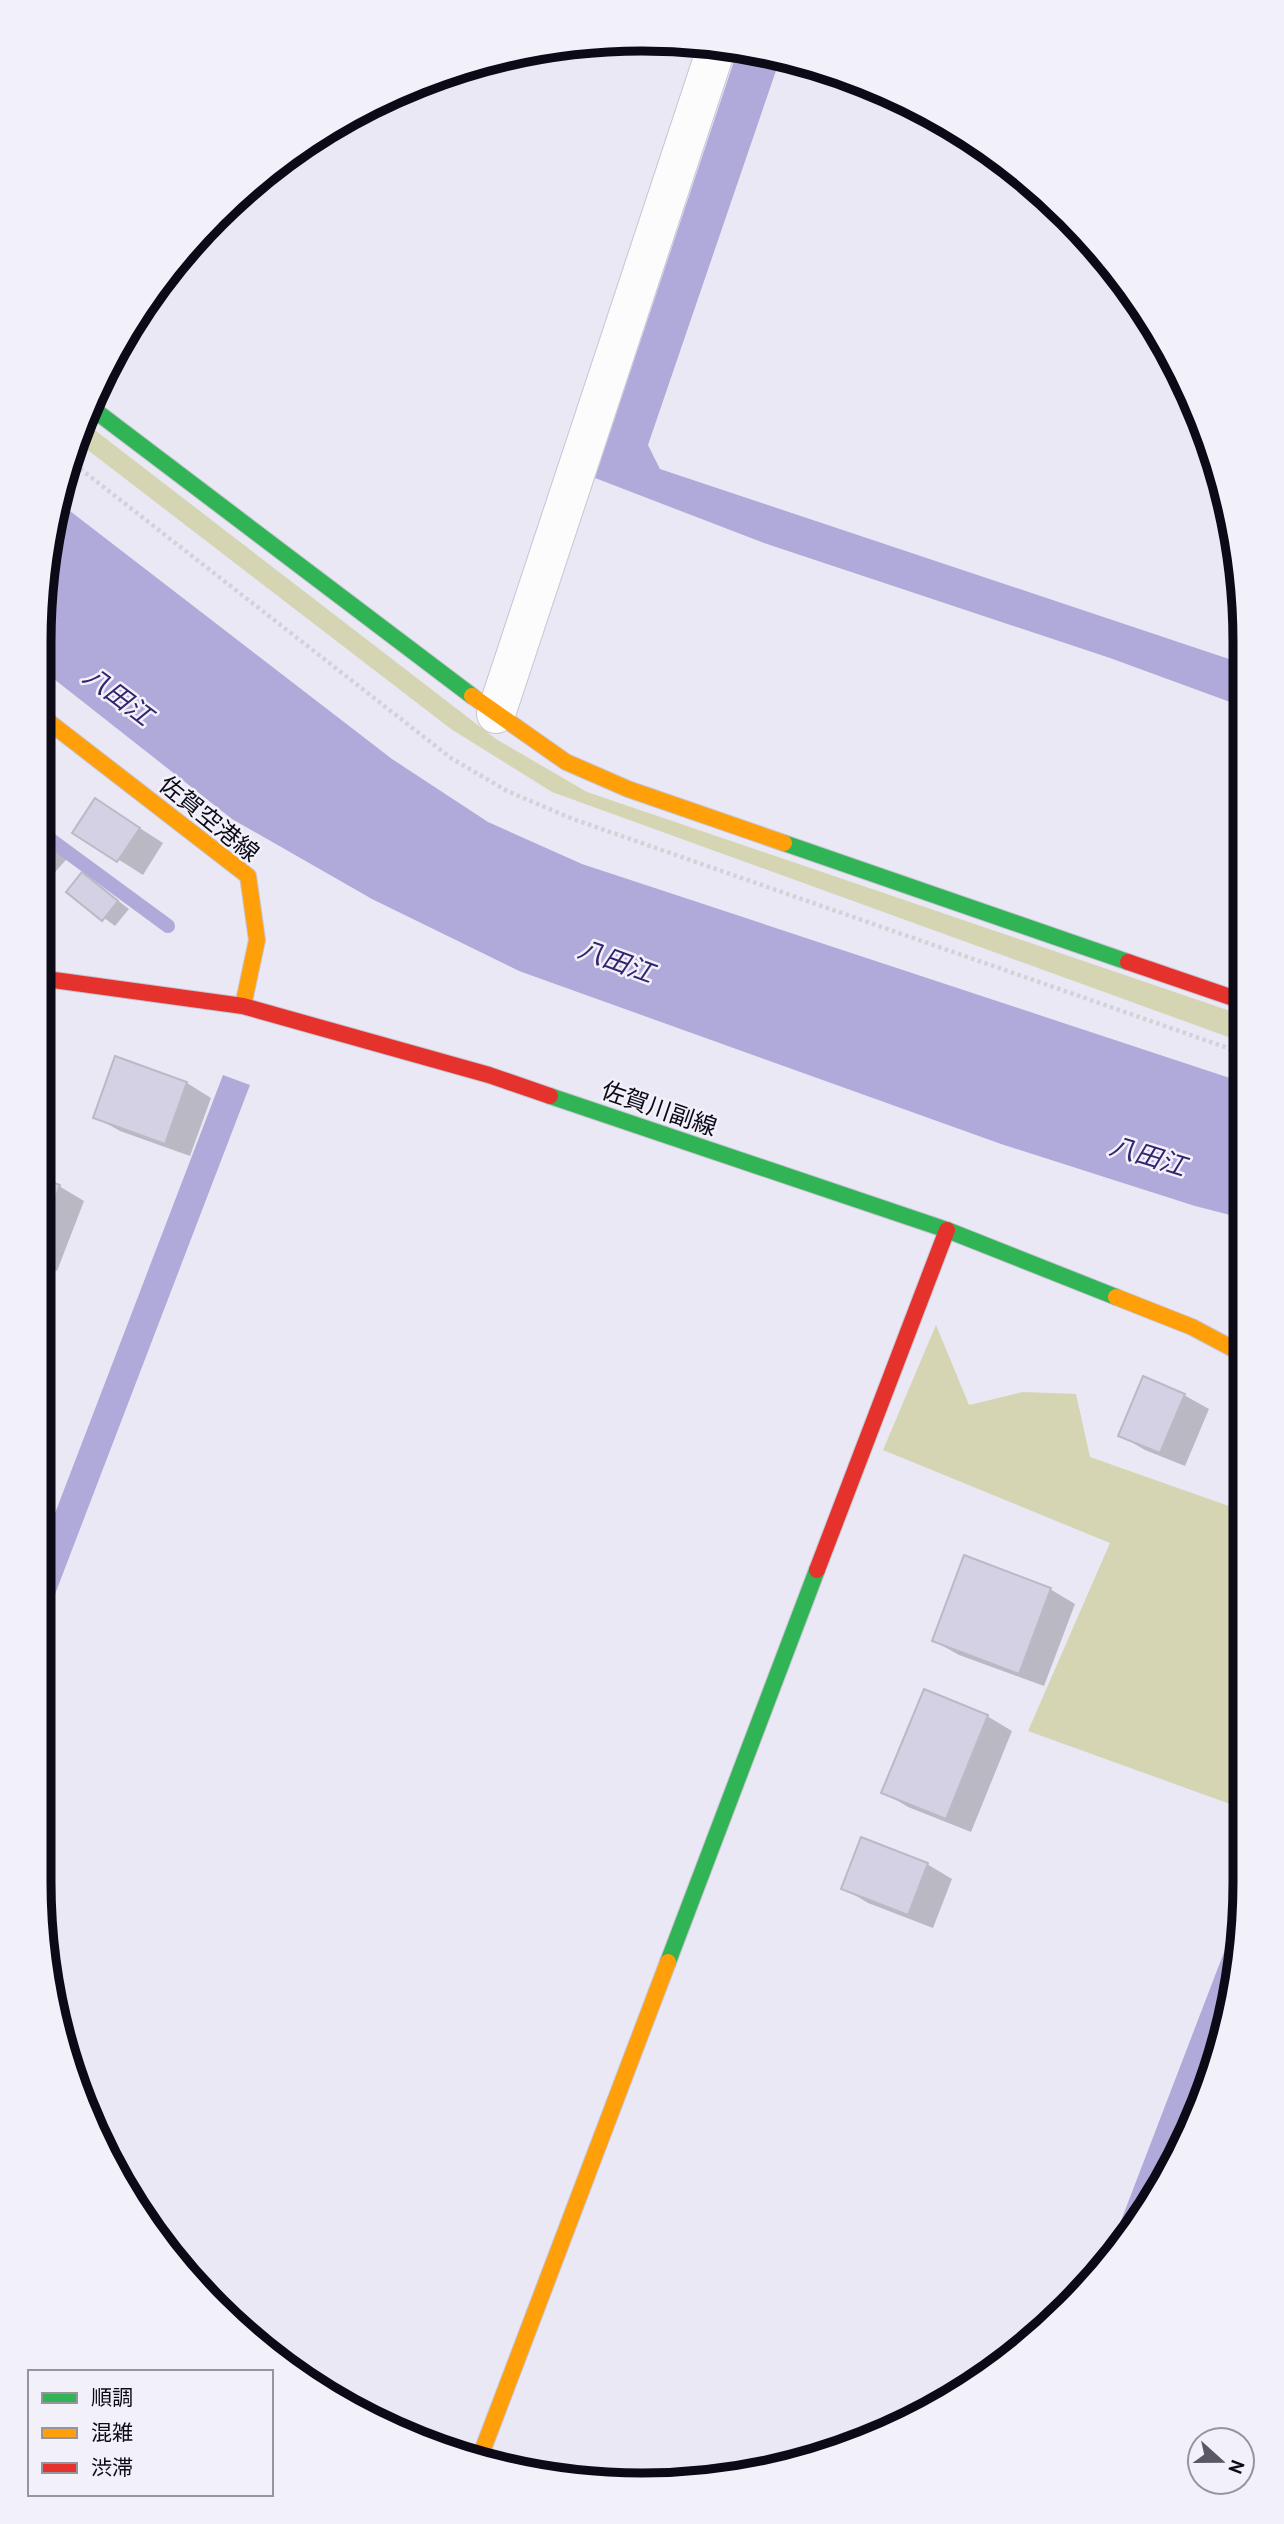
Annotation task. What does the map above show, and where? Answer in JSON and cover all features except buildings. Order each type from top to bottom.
[{"type":"street","points":[[496,715],[713,55]]},
{"type":"street","points":[[98,412],[496,715],[566,762],[628,789],[1233,998]]},
{"type":"street","name":"佐賀空港線","points":[[51,724],[248,876],[257,940],[243,1006]]},
{"type":"street","name":"佐賀川副線","points":[[51,980],[243,1006],[489,1075],[947,1230],[1192,1327],[1233,1349]]},
{"type":"street","points":[[482,2451],[947,1230]]},
{"type":"green space","points":[[92,428],[496,739],[587,792],[1233,1012],[1233,1039],[552,792],[451,729],[84,447]]},
{"type":"green space","points":[[936,1325],[969,1405],[1023,1392],[1076,1394],[1090,1457],[1233,1507],[1233,1805],[1028,1731],[1110,1543],[883,1450]]},
{"type":"water","points":[[735,58],[777,67],[648,445],[660,469],[1233,660],[1233,703],[1110,658],[764,543],[595,478]]},
{"type":"water","name":"八田江","points":[[66,508],[392,759],[488,822],[582,864],[1233,1079],[1233,1216],[1001,1144],[519,971],[372,899],[232,819],[51,677],[52,603]]},
{"type":"water","points":[[223,1075],[250,1085],[51,1605],[51,1524]]},
{"type":"water","points":[[1231,1935],[1222,1997],[1202,2072],[1172,2144],[1154,2178],[1115,2237]]},
{"type":"waterway","points":[[51,840],[168,926]]},
{"type":"traffic: fast","points":[[98,412],[472,696]]},
{"type":"traffic: fast","points":[[784,843],[1128,962]]},
{"type":"traffic: fast","points":[[550,1096],[947,1230],[1116,1297]]},
{"type":"traffic: fast","points":[[668,1962],[817,1570]]},
{"type":"traffic: slow","points":[[472,696],[566,762],[628,789],[784,843]]},
{"type":"traffic: slow","points":[[51,724],[248,876],[257,940],[243,1006]]},
{"type":"traffic: slow","points":[[1116,1297],[1192,1327],[1233,1349]]},
{"type":"traffic: slow","points":[[482,2451],[668,1962]]},
{"type":"traffic: jam","points":[[1128,962],[1233,998]]},
{"type":"traffic: jam","points":[[51,980],[243,1006],[489,1075],[550,1096]]},
{"type":"traffic: jam","points":[[817,1570],[947,1230]]}]
